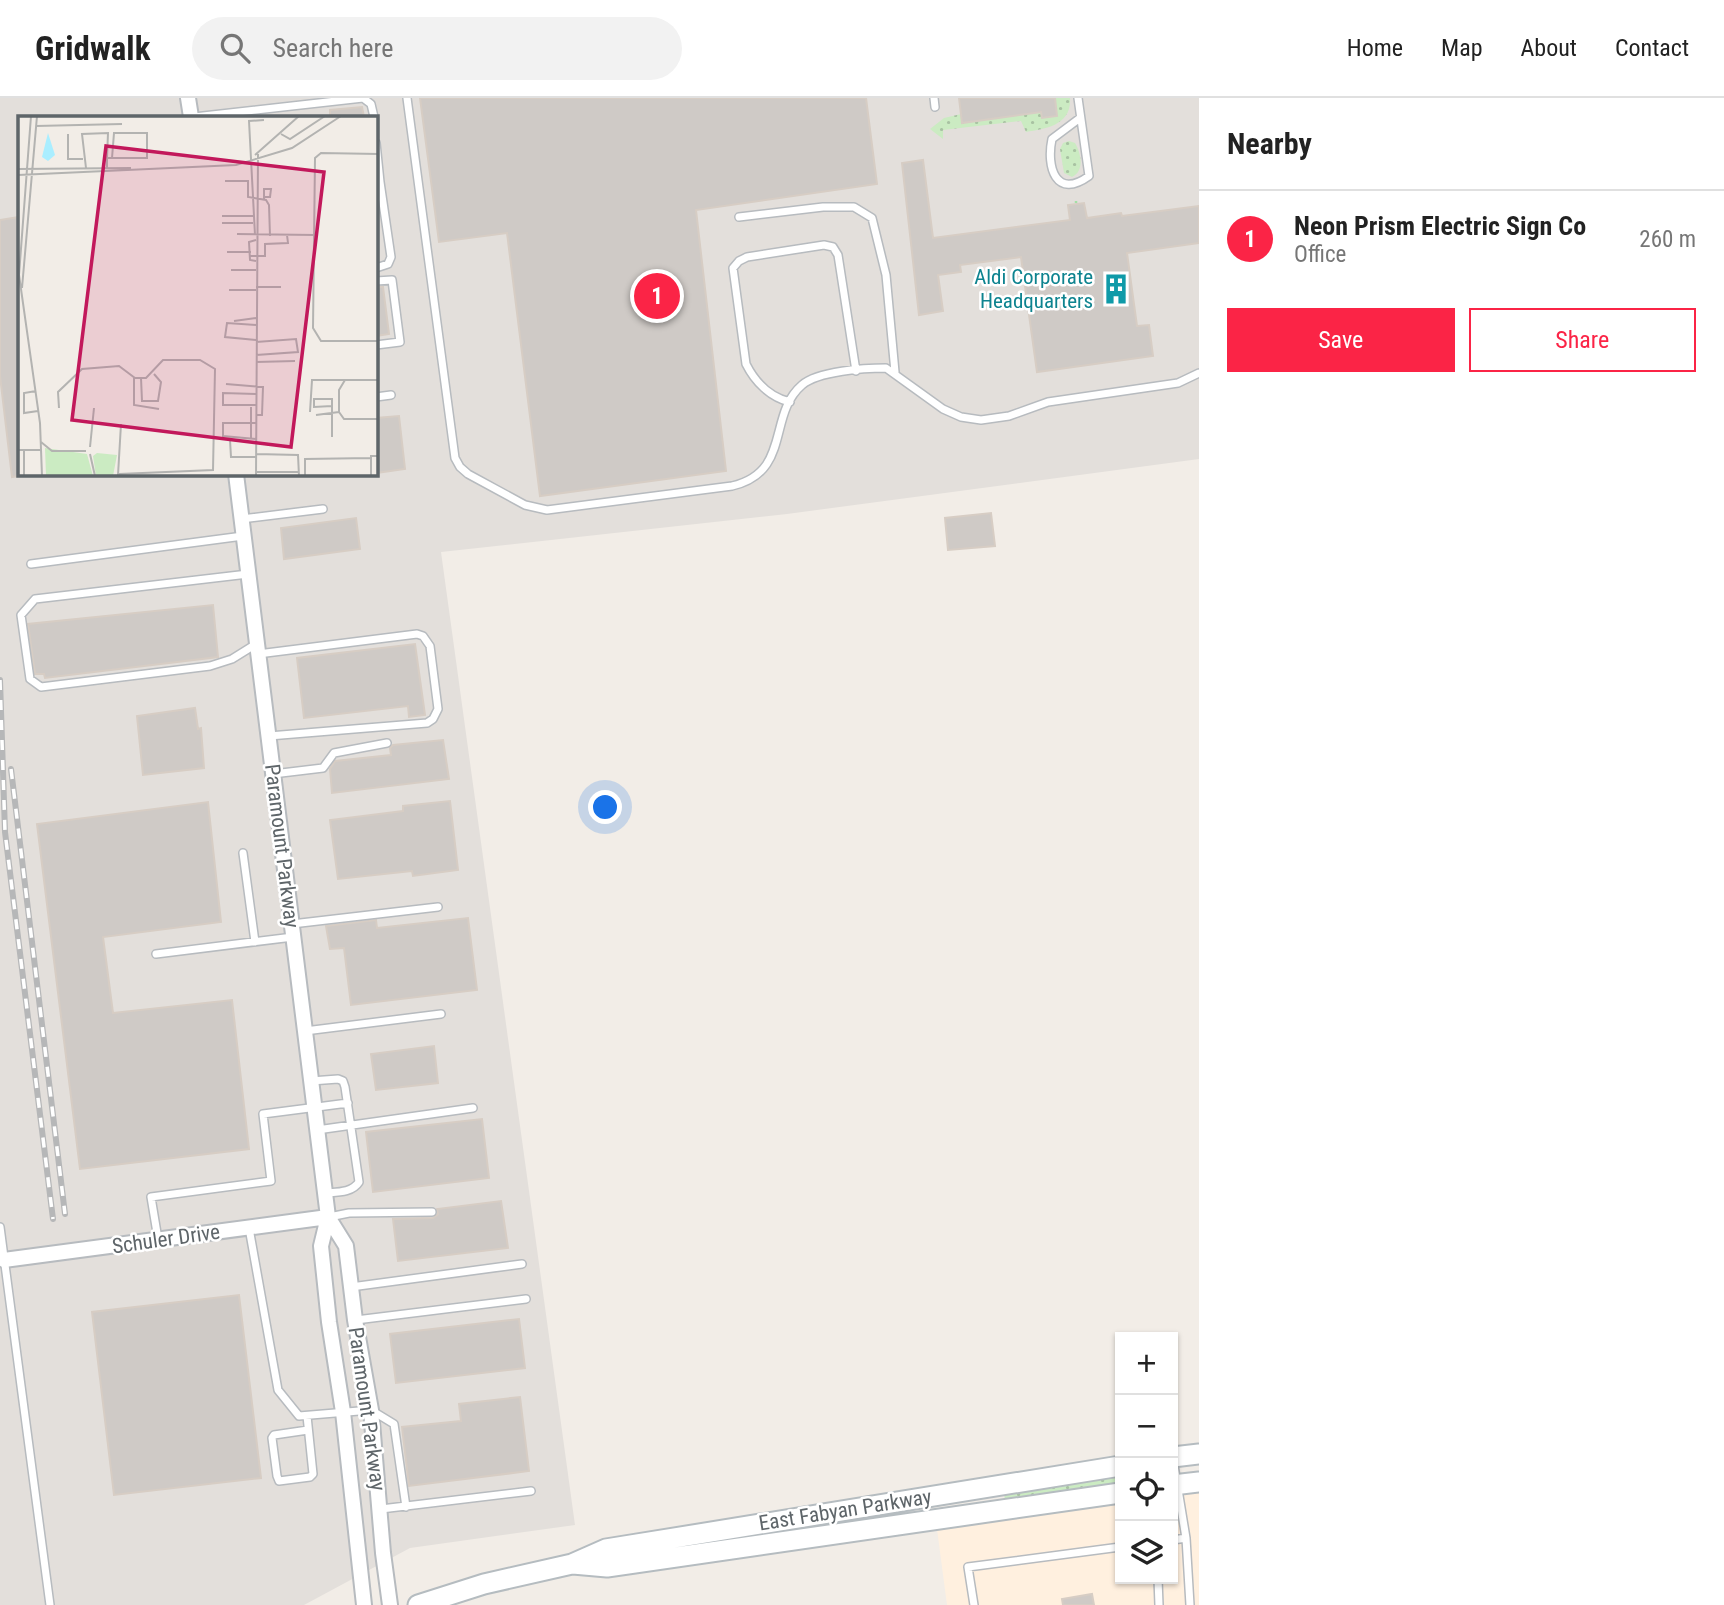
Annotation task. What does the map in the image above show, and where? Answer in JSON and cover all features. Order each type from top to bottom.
[{"type":"main road","points":[[1178,1456],[1199,1454]]},
{"type":"main road","name":"East Fabyan Parkway","points":[[418,1605],[484,1584],[572,1564],[606,1549],[1115,1467]]},
{"type":"main road","points":[[1178,1485],[1199,1482]]},
{"type":"main road","name":"East Fabyan Parkway","points":[[572,1564],[607,1567],[1115,1494]]},
{"type":"street","points":[[188,98],[193,116]]},
{"type":"street","name":"Paramount Parkway","points":[[236,476],[328,1217],[321,1246],[343,1412],[364,1605]]},
{"type":"street","name":"Paramount Parkway","points":[[328,1217],[346,1246],[355,1320],[371,1410],[390,1605]]},
{"type":"street","name":"Schuler Drive","points":[[4,1260],[328,1217]]},
{"type":"lane","points":[[217,116],[363,98],[371,104],[374,116]]},
{"type":"lane","points":[[407,98],[455,458],[460,467],[525,505],[539,509],[732,486],[753,478],[772,456],[790,402],[797,390],[809,380],[827,374],[886,368],[895,372],[943,410],[961,417],[981,420],[1009,416],[1048,402],[1178,383],[1199,373]]},
{"type":"lane","points":[[934,98],[935,107]]},
{"type":"lane","points":[[1078,98],[1090,176],[1075,185],[1068,185],[1055,178],[1050,147],[1052,139],[1080,118]]},
{"type":"lane","points":[[378,182],[391,257],[388,264],[378,267]]},
{"type":"lane","points":[[739,217],[823,207],[854,207],[872,218],[886,275],[895,372]]},
{"type":"lane","points":[[790,402],[781,400],[766,390],[752,376],[746,364],[733,268],[747,257],[824,245],[833,247],[838,255],[856,371]]},
{"type":"lane","points":[[378,281],[392,280],[400,342],[378,345]]},
{"type":"lane","points":[[378,397],[391,395]]},
{"type":"lane","points":[[241,519],[323,509]]},
{"type":"lane","points":[[31,564],[243,537]]},
{"type":"lane","points":[[248,574],[34,599],[20,615],[30,678],[41,687],[210,666],[257,649],[417,634],[423,636],[430,646],[438,709],[433,719],[427,723],[268,736]]},
{"type":"lane","points":[[273,774],[323,768],[334,753],[387,743]]},
{"type":"lane","points":[[243,853],[255,942]]},
{"type":"lane","points":[[156,954],[255,942],[292,931],[438,907]]},
{"type":"lane","points":[[305,1031],[441,1014]]},
{"type":"lane","points":[[311,1081],[342,1081],[348,1103],[359,1182],[350,1190],[325,1193]]},
{"type":"lane","points":[[158,1240],[151,1197],[271,1181],[263,1114],[348,1103]]},
{"type":"lane","points":[[317,1130],[473,1108]]},
{"type":"lane","points":[[328,1217],[362,1213],[432,1212]]},
{"type":"lane","points":[[0,1227],[50,1605]]},
{"type":"lane","points":[[249,1228],[278,1390],[299,1416],[371,1410],[394,1424],[406,1507]]},
{"type":"lane","points":[[350,1287],[522,1264]]},
{"type":"lane","points":[[355,1320],[526,1299]]},
{"type":"lane","points":[[307,1416],[313,1474],[310,1477],[279,1480],[272,1438],[274,1434],[308,1430]]},
{"type":"lane","points":[[381,1509],[531,1490]]},
{"type":"lane","points":[[1178,1499],[1186,1538],[1190,1605]]},
{"type":"lane","points":[[1178,1539],[1186,1538]]},
{"type":"lane","points":[[974,1605],[968,1567],[1115,1548]]},
{"type":"lane","points":[[1158,1584],[1158,1605]]},
{"type":"shaded area","points":[[0,98],[1199,98],[1199,459],[787,514],[441,552],[575,1525],[410,1548],[304,1605],[0,1605]]},
{"type":"shaded area","points":[[1199,1491],[1199,1605],[947,1605],[937,1529],[1115,1503],[1115,1584],[1178,1584],[1178,1494]]},
{"type":"green space","points":[[1055,98],[1070,98],[1070,107],[1062,120],[1042,129],[1026,132],[1021,121],[943,130],[943,139],[930,129],[944,118],[961,114],[963,123],[1041,112],[1042,118],[1057,116]]},
{"type":"green space","points":[[1063,143],[1075,143],[1081,162],[1079,171],[1072,177],[1064,173],[1060,149]]},
{"type":"green space","points":[[1115,1475],[1115,1486],[1005,1501],[1004,1493]]},
{"type":"building","points":[[420,98],[866,98],[877,184],[696,210],[726,471],[540,496],[507,233],[439,242]]},
{"type":"building","points":[[959,98],[1055,98],[1057,116],[1042,118],[1041,112],[962,123]]},
{"type":"building","points":[[362,107],[364,116],[330,116],[330,110]]},
{"type":"building","points":[[923,160],[933,238],[1070,220],[1068,205],[1084,203],[1087,218],[1199,206],[1199,243],[1127,253],[1137,326],[1149,325],[1153,356],[1037,372],[1021,257],[960,265],[961,272],[938,275],[943,311],[919,315],[902,163]]},
{"type":"building","points":[[18,217],[19,476],[12,477],[0,376],[0,220]]},
{"type":"building","points":[[378,287],[383,287],[389,334],[378,336]]},
{"type":"building","points":[[399,416],[405,469],[378,473],[378,418]]},
{"type":"building","points":[[991,513],[995,546],[948,550],[945,518]]},
{"type":"building","points":[[356,518],[360,549],[284,559],[281,528]]},
{"type":"building","points":[[213,605],[218,657],[45,678],[44,674],[35,674],[28,624]]},
{"type":"building","points":[[415,644],[425,715],[409,717],[408,706],[304,718],[297,658]]},
{"type":"building","points":[[195,708],[198,729],[201,728],[204,768],[143,775],[137,716]]},
{"type":"building","points":[[443,740],[449,779],[332,793],[330,769],[335,761],[391,755],[390,748],[393,745]]},
{"type":"building","points":[[450,801],[458,870],[413,876],[412,871],[338,879],[330,820],[403,811],[403,806]]},
{"type":"building","points":[[208,802],[221,922],[103,937],[113,1013],[232,1000],[249,1149],[80,1169],[37,824]]},
{"type":"building","points":[[468,918],[477,990],[351,1005],[344,948],[330,949],[326,926],[376,920],[377,928]]},
{"type":"building","points":[[434,1046],[438,1083],[376,1090],[371,1054]]},
{"type":"building","points":[[482,1119],[489,1178],[373,1192],[366,1132]]},
{"type":"building","points":[[501,1201],[508,1248],[398,1261],[393,1219],[433,1218],[438,1214],[437,1209]]},
{"type":"building","points":[[239,1295],[261,1478],[114,1495],[92,1312]]},
{"type":"building","points":[[519,1319],[525,1368],[396,1383],[390,1334]]},
{"type":"building","points":[[520,1397],[529,1471],[409,1486],[402,1427],[461,1421],[459,1404]]},
{"type":"building","points":[[1092,1594],[1094,1605],[1063,1605],[1062,1599]]},
{"type":"railway","points":[[0,680],[5,832],[53,1219]]},
{"type":"railway","points":[[11,769],[65,1214]]},
{"type":"place","name":"Aldi Corporate Headquarters","points":[[1116,289]]},
{"type":"place","name":"Neon Prism Electric Sign Co","points":[[657,296]]}]
